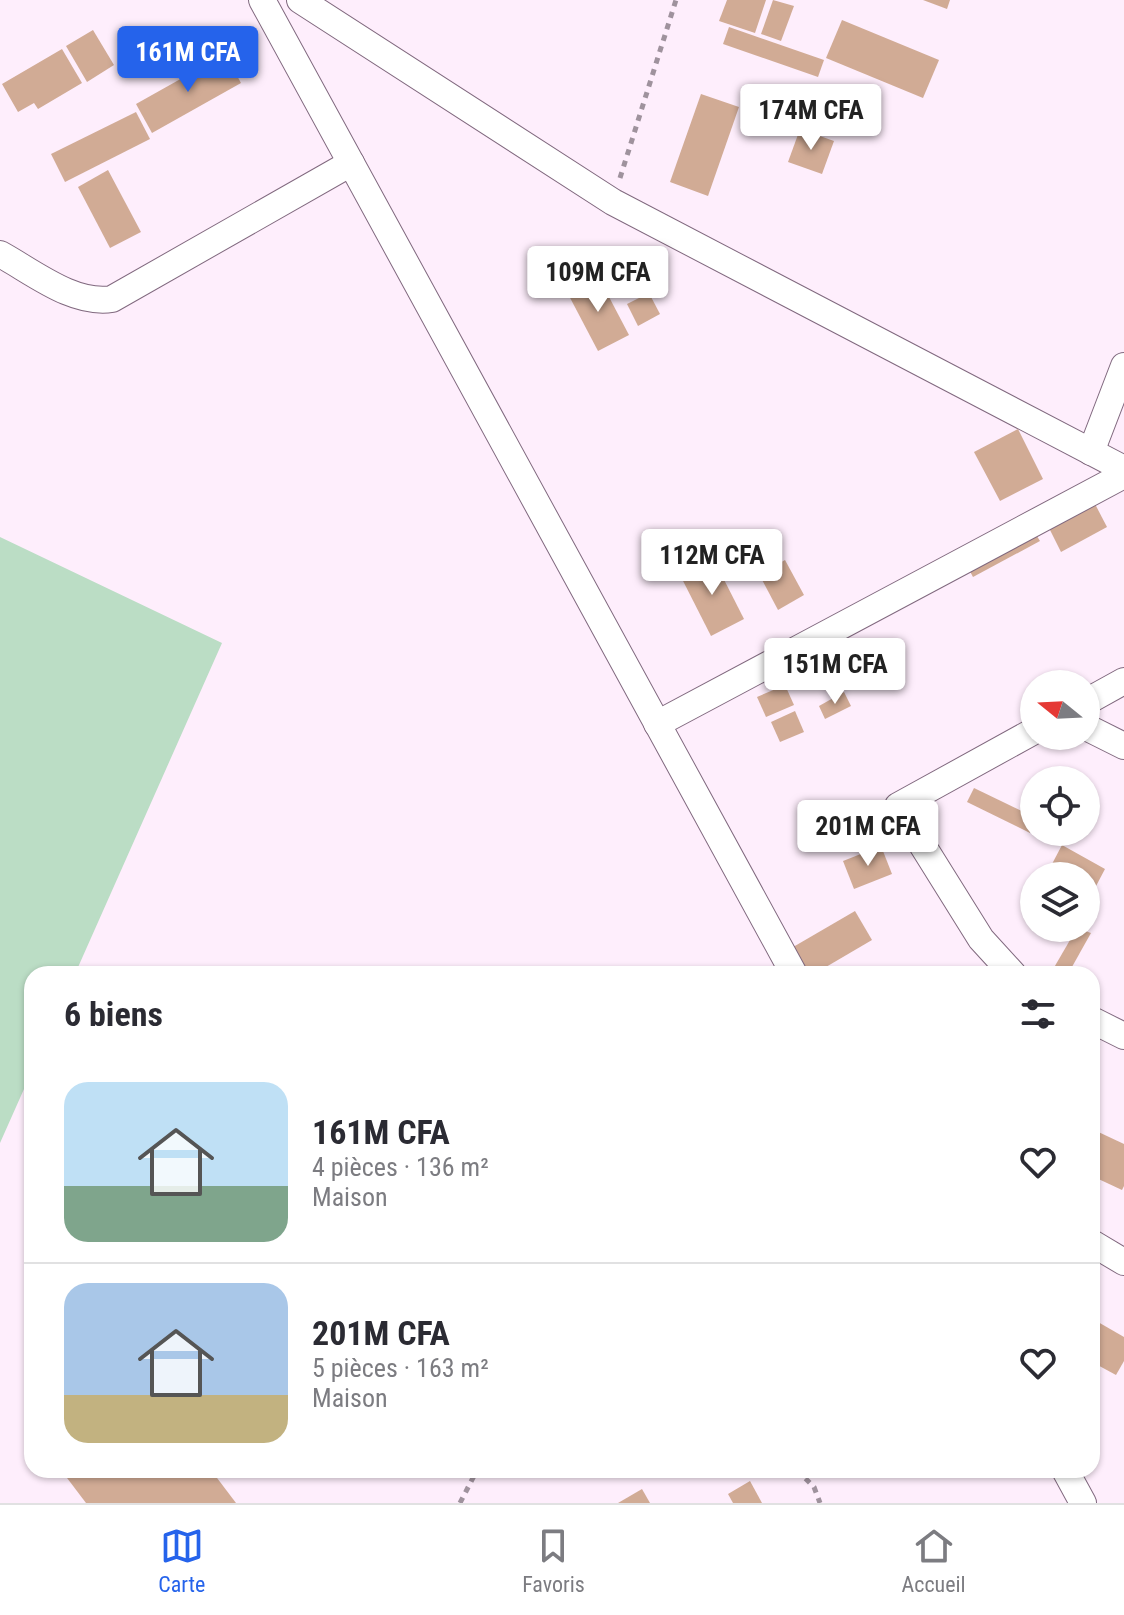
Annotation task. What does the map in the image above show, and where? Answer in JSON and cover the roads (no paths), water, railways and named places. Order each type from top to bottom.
[{"type":"street","points":[[262,0],[790,966]]},
{"type":"street","points":[[300,0],[613,202],[1124,472]]},
{"type":"street","points":[[0,254],[73,294],[95,302],[112,299],[351,163]]},
{"type":"street","points":[[1091,452],[1124,366]]},
{"type":"street","points":[[657,724],[1124,472]]},
{"type":"street","points":[[1100,694],[1124,681]]},
{"type":"street","points":[[1100,734],[1124,746]]},
{"type":"street","points":[[1006,966],[981,939],[898,806],[1020,739]]},
{"type":"street","points":[[1100,1024],[1124,1036]]},
{"type":"street","points":[[1100,1248],[1124,1262]]},
{"type":"street","points":[[1069,1478],[1083,1503]]}]
